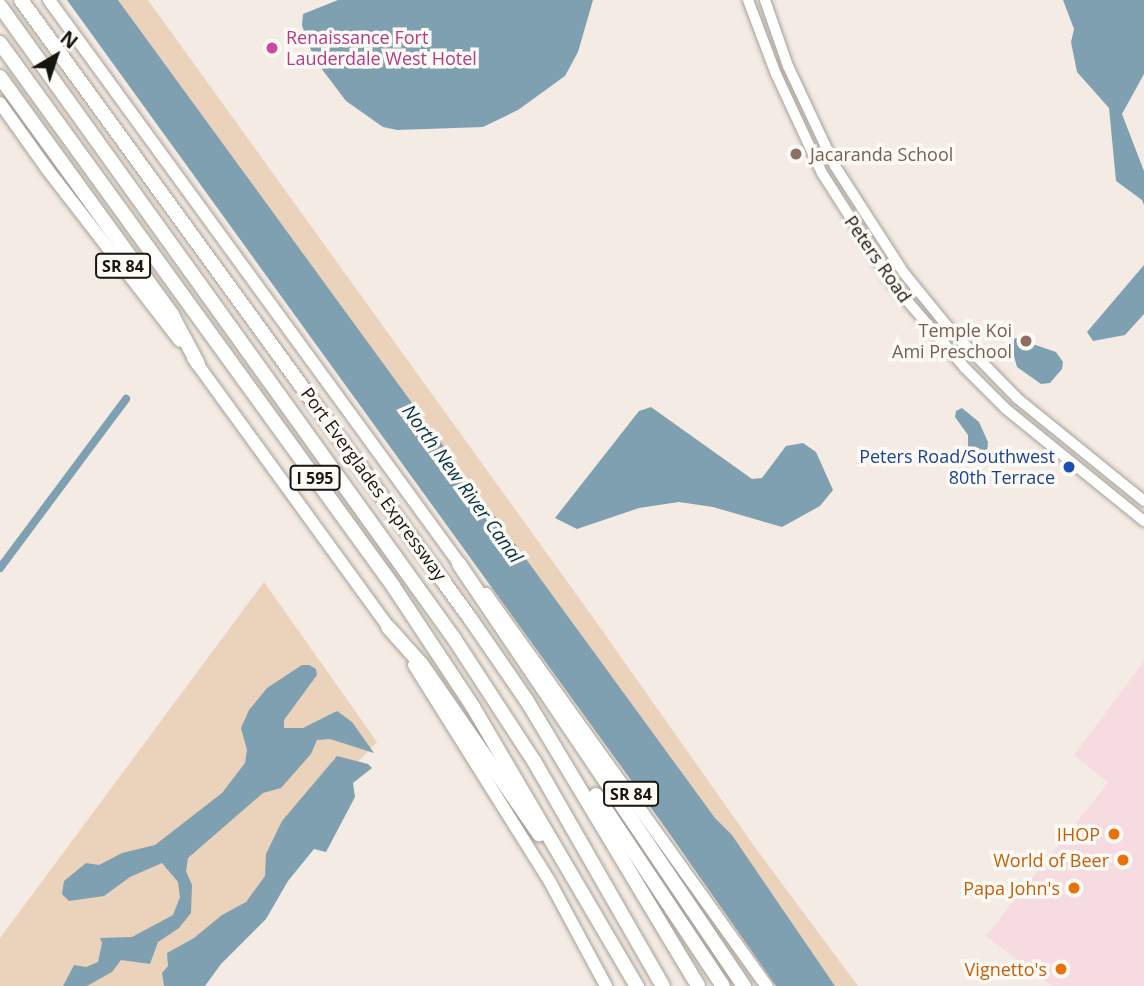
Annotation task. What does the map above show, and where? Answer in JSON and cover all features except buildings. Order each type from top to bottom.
[{"type":"highway","name":"Port Everglades Expressway","points":[[21,0],[364,470],[527,701],[698,986]]},
{"type":"highway","points":[[0,6],[462,651],[534,761],[663,986]]},
{"type":"highway","name":"I 595","points":[[0,43],[393,586],[472,707],[637,986]]},
{"type":"highway","points":[[0,77],[172,315],[198,364]]},
{"type":"highway","points":[[459,564],[744,986]]},
{"type":"highway","points":[[388,627],[422,664],[605,931]]},
{"type":"highway","points":[[527,701],[594,792],[723,986]]},
{"type":"main road","name":"SR 84","points":[[49,0],[459,564],[494,604],[767,986]]},
{"type":"main road","name":"Peters Road","points":[[748,0],[776,74],[822,173],[892,283],[965,368],[1006,409],[1144,521]]},
{"type":"main road","name":"Peters Road","points":[[765,0],[788,66],[835,166],[904,273],[948,327],[1017,398],[1144,501]]},
{"type":"main road","name":"SR 84","points":[[0,103],[47,169],[198,364],[388,627],[508,813],[568,913],[606,986]]},
{"type":"main road","points":[[1126,486],[1144,486]]},
{"type":"shaded area","points":[[118,0],[148,0],[592,616],[757,850],[858,986],[835,986],[732,835],[715,818]]},
{"type":"shaded area","points":[[264,582],[377,742],[346,774],[204,986],[0,986],[0,938]]},
{"type":"shaded area","points":[[1144,661],[1144,986],[1052,986],[986,936],[1108,783],[1074,755]]},
{"type":"water","name":"North New River Canal","points":[[67,0],[118,0],[715,818],[732,835],[835,986],[776,986],[662,823]]},
{"type":"water","points":[[338,0],[593,0],[578,52],[565,76],[518,110],[483,127],[397,130],[383,127],[346,101],[318,64],[307,42],[302,25],[303,14]]},
{"type":"water","points":[[1063,0],[1144,0],[1144,74],[1122,114],[1144,171],[1144,205],[1142,200],[1116,181],[1109,108],[1077,72],[1071,42],[1074,29]]},
{"type":"water","points":[[1144,265],[1144,314],[1125,335],[1093,341],[1087,332]]},
{"type":"water","points":[[1015,338],[1056,352],[1063,362],[1062,369],[1050,383],[1041,384],[1017,367],[1011,345]]},
{"type":"water","points":[[651,407],[752,479],[762,478],[786,446],[803,443],[816,452],[833,490],[820,506],[782,527],[713,507],[679,502],[639,508],[577,529],[555,518],[639,411]]},
{"type":"water","points":[[962,408],[979,422],[988,442],[987,452],[978,459],[968,458],[968,435],[955,417],[956,411]]},
{"type":"water","points":[[302,665],[316,669],[317,675],[284,720],[284,728],[303,728],[337,711],[352,722],[374,753],[330,739],[317,740],[311,754],[281,788],[263,793],[188,858],[186,871],[192,885],[191,913],[179,928],[158,942],[150,964],[121,960],[112,972],[87,986],[63,986],[74,965],[86,967],[98,962],[102,943],[100,938],[132,937],[173,915],[180,897],[178,882],[162,863],[130,877],[104,896],[69,901],[62,894],[64,881],[86,863],[99,865],[122,853],[155,845],[222,793],[245,763],[247,750],[241,728],[249,710],[267,688]]},
{"type":"water","points":[[337,756],[368,764],[372,768],[353,783],[355,797],[326,852],[314,849],[288,881],[266,919],[221,964],[205,986],[164,986],[162,973],[168,966],[167,953],[246,902],[265,876],[266,854],[282,821]]},
{"type":"waterway","points":[[0,568],[126,399]]},
{"type":"place","name":"Renaissance Fort Lauderdale West Hotel","points":[[272,48]]},
{"type":"place","name":"Jacaranda School","points":[[796,154]]},
{"type":"place","name":"Temple Koi Ami Preschool","points":[[1026,341]]},
{"type":"place","name":"Peters Road/Southwest 80th Terrace","points":[[1069,467]]},
{"type":"place","name":"IHOP","points":[[1114,834]]},
{"type":"place","name":"World of Beer","points":[[1123,860]]},
{"type":"place","name":"Papa John's","points":[[1074,888]]},
{"type":"place","name":"Vignetto's","points":[[1061,969]]}]
